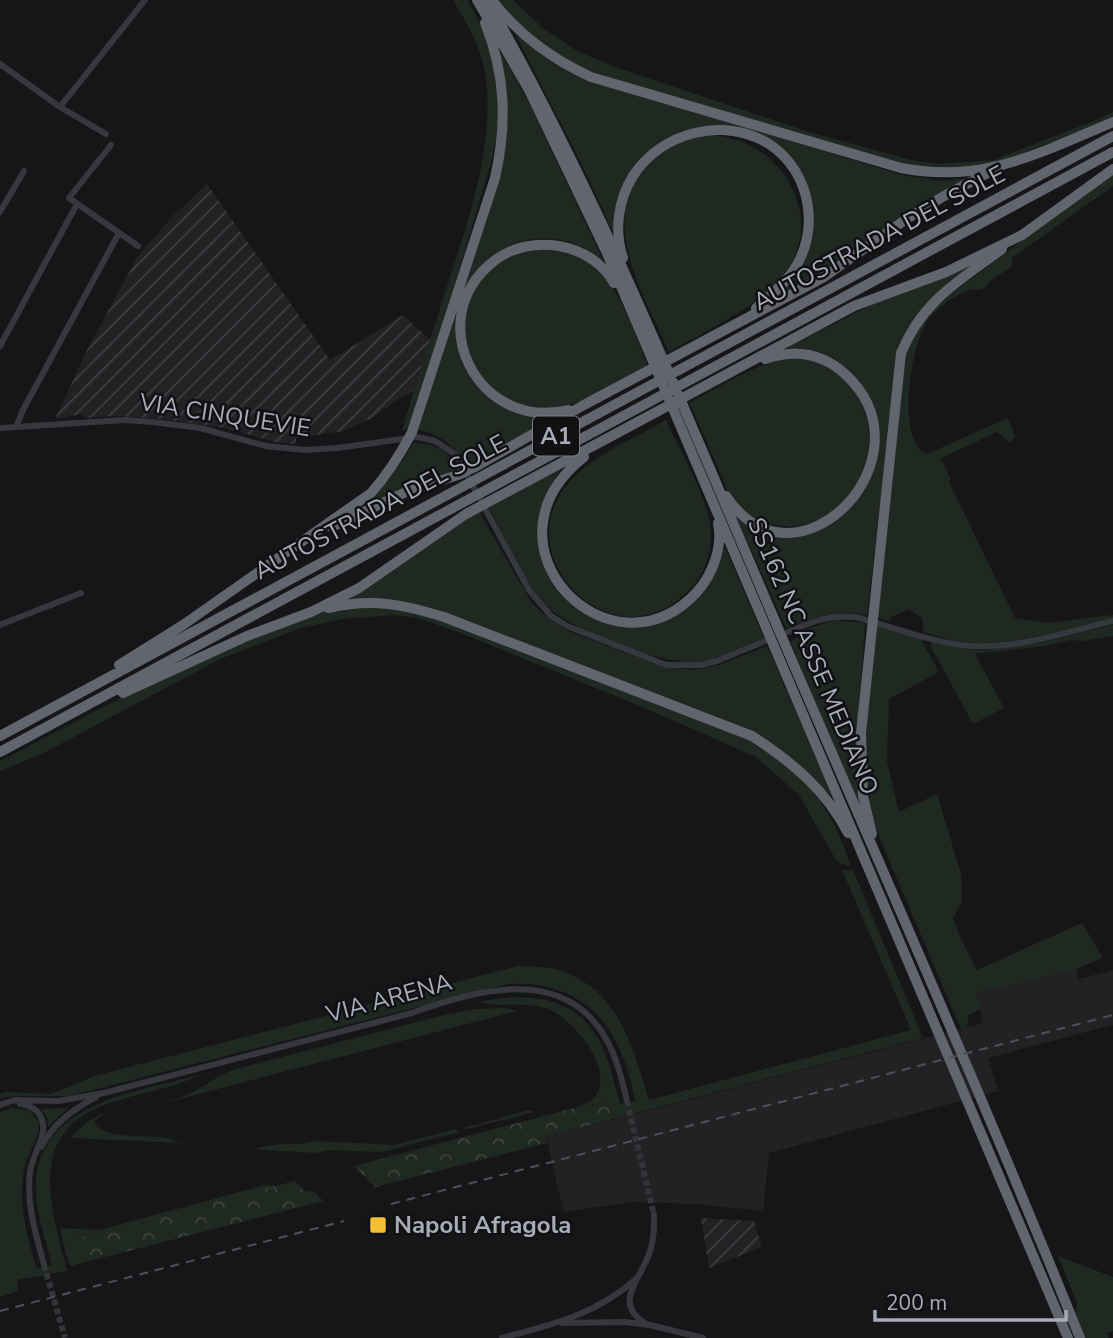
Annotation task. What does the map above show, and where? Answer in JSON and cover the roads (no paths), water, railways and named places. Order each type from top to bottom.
[{"type":"highway","name":"SS162 NC ASSE MEDIANO","points":[[477,0],[529,90],[637,314],[684,421],[712,476],[872,841]]},
{"type":"highway","points":[[37,716],[183,625],[371,493],[401,454],[412,432],[495,178],[502,145],[503,91],[493,43],[477,0]]},
{"type":"highway","name":"SS162 NC ASSE MEDIANO","points":[[489,0],[536,86],[589,195],[637,314]]},
{"type":"highway","points":[[489,0],[538,48],[591,77],[901,168],[929,174],[955,174],[1001,166]]},
{"type":"highway","points":[[301,543],[366,509],[475,467],[582,406],[824,277],[944,196],[1001,166],[1113,122]]},
{"type":"highway","points":[[637,314],[619,236],[622,200],[629,184],[639,167],[676,139],[710,130],[729,130],[749,134],[769,144],[786,159],[802,186],[809,216],[808,235],[794,271],[767,299],[735,324]]},
{"type":"highway","name":"AUTOSTRADA DEL SOLE","points":[[0,736],[1113,136]]},
{"type":"highway","name":"AUTOSTRADA DEL SOLE","points":[[0,752],[1113,152]]},
{"type":"highway","points":[[1068,1338],[1055,1291],[872,841],[863,796],[861,733],[901,353],[918,319],[932,302],[1113,169]]},
{"type":"highway","points":[[0,752],[150,680],[247,636],[311,612],[359,588],[466,514],[854,306],[946,272],[1022,234]]},
{"type":"highway","points":[[582,406],[548,413],[523,411],[492,395],[476,378],[465,357],[460,334],[462,310],[470,288],[484,269],[502,255],[524,246],[547,244],[570,248],[592,258],[609,274],[637,314]]},
{"type":"highway","points":[[712,476],[734,508],[754,525],[774,533],[792,533],[826,522],[844,509],[865,482],[875,449],[870,414],[863,395],[834,364],[816,355],[799,353],[778,355],[738,368]]},
{"type":"highway","name":"SS162 NC ASSE MEDIANO","points":[[684,421],[715,508],[858,849]]},
{"type":"highway","points":[[603,442],[561,479],[551,495],[542,526],[547,563],[559,585],[573,601],[595,615],[615,621],[637,622],[675,611],[688,601],[711,572],[719,546],[720,530],[715,508]]},
{"type":"highway","points":[[311,612],[349,603],[378,602],[408,606],[444,617],[752,736],[796,766],[813,783],[841,820],[858,849],[887,921],[908,960],[1055,1291],[1080,1338]]},
{"type":"street","points":[[60,107],[145,0]]},
{"type":"street","points":[[0,64],[60,107],[106,134]]},
{"type":"street","points":[[111,145],[69,198],[138,246]]},
{"type":"street","points":[[0,212],[3,199],[24,171]]},
{"type":"street","points":[[0,346],[77,204]]},
{"type":"street","points":[[16,427],[119,233]]},
{"type":"street","name":"VIA CINQUEVIE","points":[[0,428],[125,420],[153,422],[200,428],[266,446],[305,450],[417,437],[444,445],[456,455],[529,590],[551,616],[578,631],[666,665],[684,666],[717,661],[765,642]]},
{"type":"street","points":[[0,625],[81,593]]},
{"type":"street","points":[[788,632],[824,617],[840,615],[954,644],[990,646],[1011,644],[1113,621]]},
{"type":"street","name":"VIA ARENA","points":[[2,1104],[15,1100],[58,1101],[104,1093],[468,996],[495,990],[529,988],[567,1000],[593,1020],[613,1054],[627,1101]]},
{"type":"street","name":"VIA ARENA","points":[[31,1169],[46,1136],[62,1118],[104,1093]]},
{"type":"street","name":"VIA ARENA","points":[[2,1104],[30,1106],[42,1119],[43,1133],[31,1169],[30,1203],[44,1265]]},
{"type":"street","points":[[650,1325],[637,1318],[629,1305],[636,1278],[650,1252],[654,1215]]},
{"type":"street","points":[[502,1338],[557,1324],[609,1301],[636,1278]]},
{"type":"street","points":[[557,1324],[606,1321],[650,1325],[703,1338]]},
{"type":"tunnel","points":[[627,1101],[654,1215]]},
{"type":"tunnel","points":[[44,1265],[65,1338]]},
{"type":"railway","points":[[391,1204],[1113,1015]]},
{"type":"railway","points":[[0,1311],[344,1221]]},
{"type":"place","name":"Napoli Afragola","points":[[378,1225]]}]
